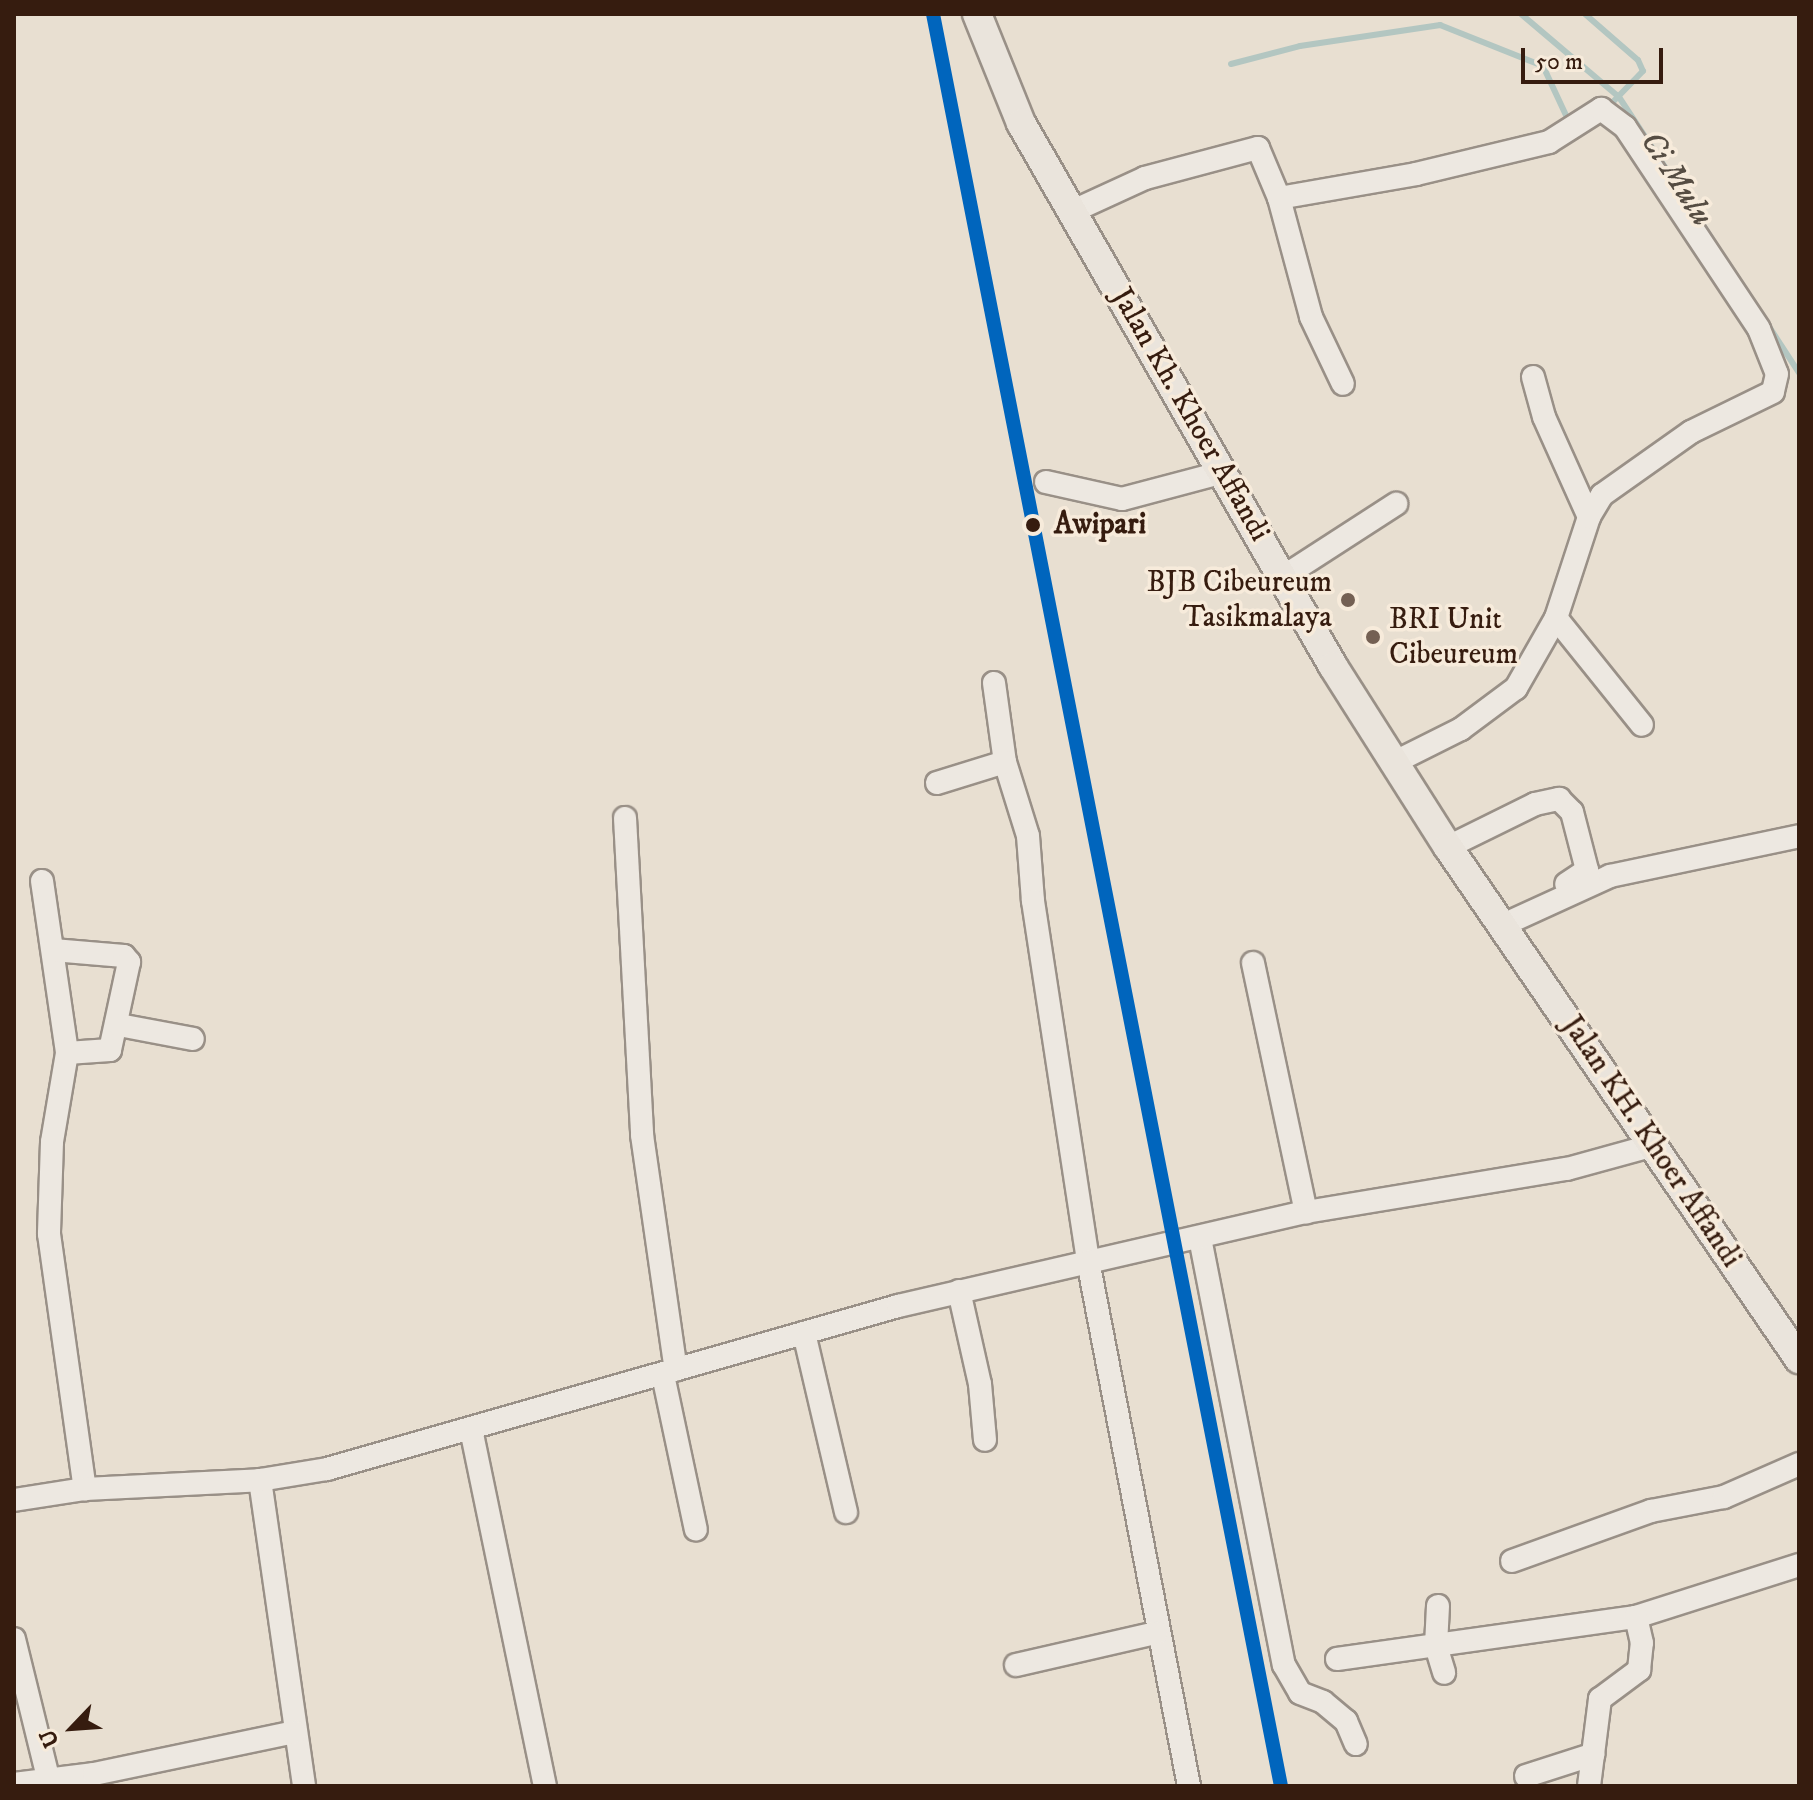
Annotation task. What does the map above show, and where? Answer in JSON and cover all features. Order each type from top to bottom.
[{"type":"main road","name":"Jalan Kh. Khoer Affandi","points":[[977,14],[1002,86],[1220,473],[1393,763],[1499,920]]},
{"type":"main road","name":"Jalan KH. Khoer Affandi","points":[[1499,920],[1799,1359]]},
{"type":"street","points":[[1279,198],[1416,174],[1549,142],[1573,128],[1593,109],[1604,111],[1625,127],[1759,329],[1778,380],[1773,392],[1691,432],[1609,489],[1589,517],[1556,618],[1516,688],[1496,707],[1393,763]]},
{"type":"street","points":[[1071,212],[1145,178],[1255,146],[1262,151],[1279,198],[1311,317],[1343,384]]},
{"type":"street","points":[[1533,377],[1544,417],[1589,517]]},
{"type":"street","points":[[1046,482],[1122,499],[1220,473]]},
{"type":"street","points":[[1283,577],[1396,504]]},
{"type":"street","points":[[1556,618],[1642,725]]},
{"type":"street","points":[[994,683],[1005,762],[1028,836],[1156,1633],[1189,1786]]},
{"type":"street","points":[[937,783],[1005,762]]},
{"type":"street","points":[[1448,847],[1535,804],[1552,799],[1568,804],[1585,873],[1499,920]]},
{"type":"street","points":[[625,818],[642,1135],[669,1372],[696,1530]]},
{"type":"street","points":[[1499,920],[1610,876],[1799,836]]},
{"type":"street","points":[[42,881],[67,1053],[52,1142],[49,1234],[85,1489]]},
{"type":"street","points":[[53,950],[127,959],[119,1025],[107,1052],[67,1053]]},
{"type":"street","points":[[1253,963],[1306,1212]]},
{"type":"street","points":[[119,1025],[193,1039]]},
{"type":"street","points":[[14,1500],[85,1489],[260,1480],[327,1469],[959,1291],[1306,1212],[1567,1169],[1654,1145]]},
{"type":"street","points":[[1194,1239],[1284,1665],[1300,1693],[1323,1702],[1346,1721],[1356,1744]]},
{"type":"street","points":[[959,1291],[980,1384],[985,1440]]},
{"type":"street","points":[[804,1333],[846,1512]]},
{"type":"street","points":[[471,1429],[545,1786]]},
{"type":"street","points":[[1512,1561],[1651,1511],[1724,1497],[1799,1464]]},
{"type":"street","points":[[260,1480],[304,1786]]},
{"type":"street","points":[[1337,1659],[1636,1617],[1799,1565]]},
{"type":"street","points":[[1438,1606],[1436,1646],[1444,1673]]},
{"type":"street","points":[[1589,1786],[1600,1699],[1639,1670],[1642,1643],[1636,1617]]},
{"type":"street","points":[[1016,1665],[1156,1633]]},
{"type":"street","points":[[14,1639],[49,1782]]},
{"type":"street","points":[[14,1784],[94,1774],[295,1732]]},
{"type":"street","points":[[1526,1776],[1594,1754]]},
{"type":"waterway","name":"Ci Mulu","points":[[1521,14],[1619,97],[1712,239]]},
{"type":"waterway","points":[[1585,14],[1638,60],[1643,71],[1606,109]]},
{"type":"waterway","points":[[1231,64],[1300,46],[1440,25],[1543,66],[1570,124]]},
{"type":"waterway","name":"Ci Mulu","points":[[1727,262],[1799,373]]},
{"type":"transit line","points":[[933,14],[1281,1786]]},
{"type":"place","name":"Awipari","points":[[1033,525]]},
{"type":"place","name":"BJB Cibeureum Tasikmalaya","points":[[1348,600]]},
{"type":"place","name":"BRI Unit Cibeureum","points":[[1373,637]]}]
